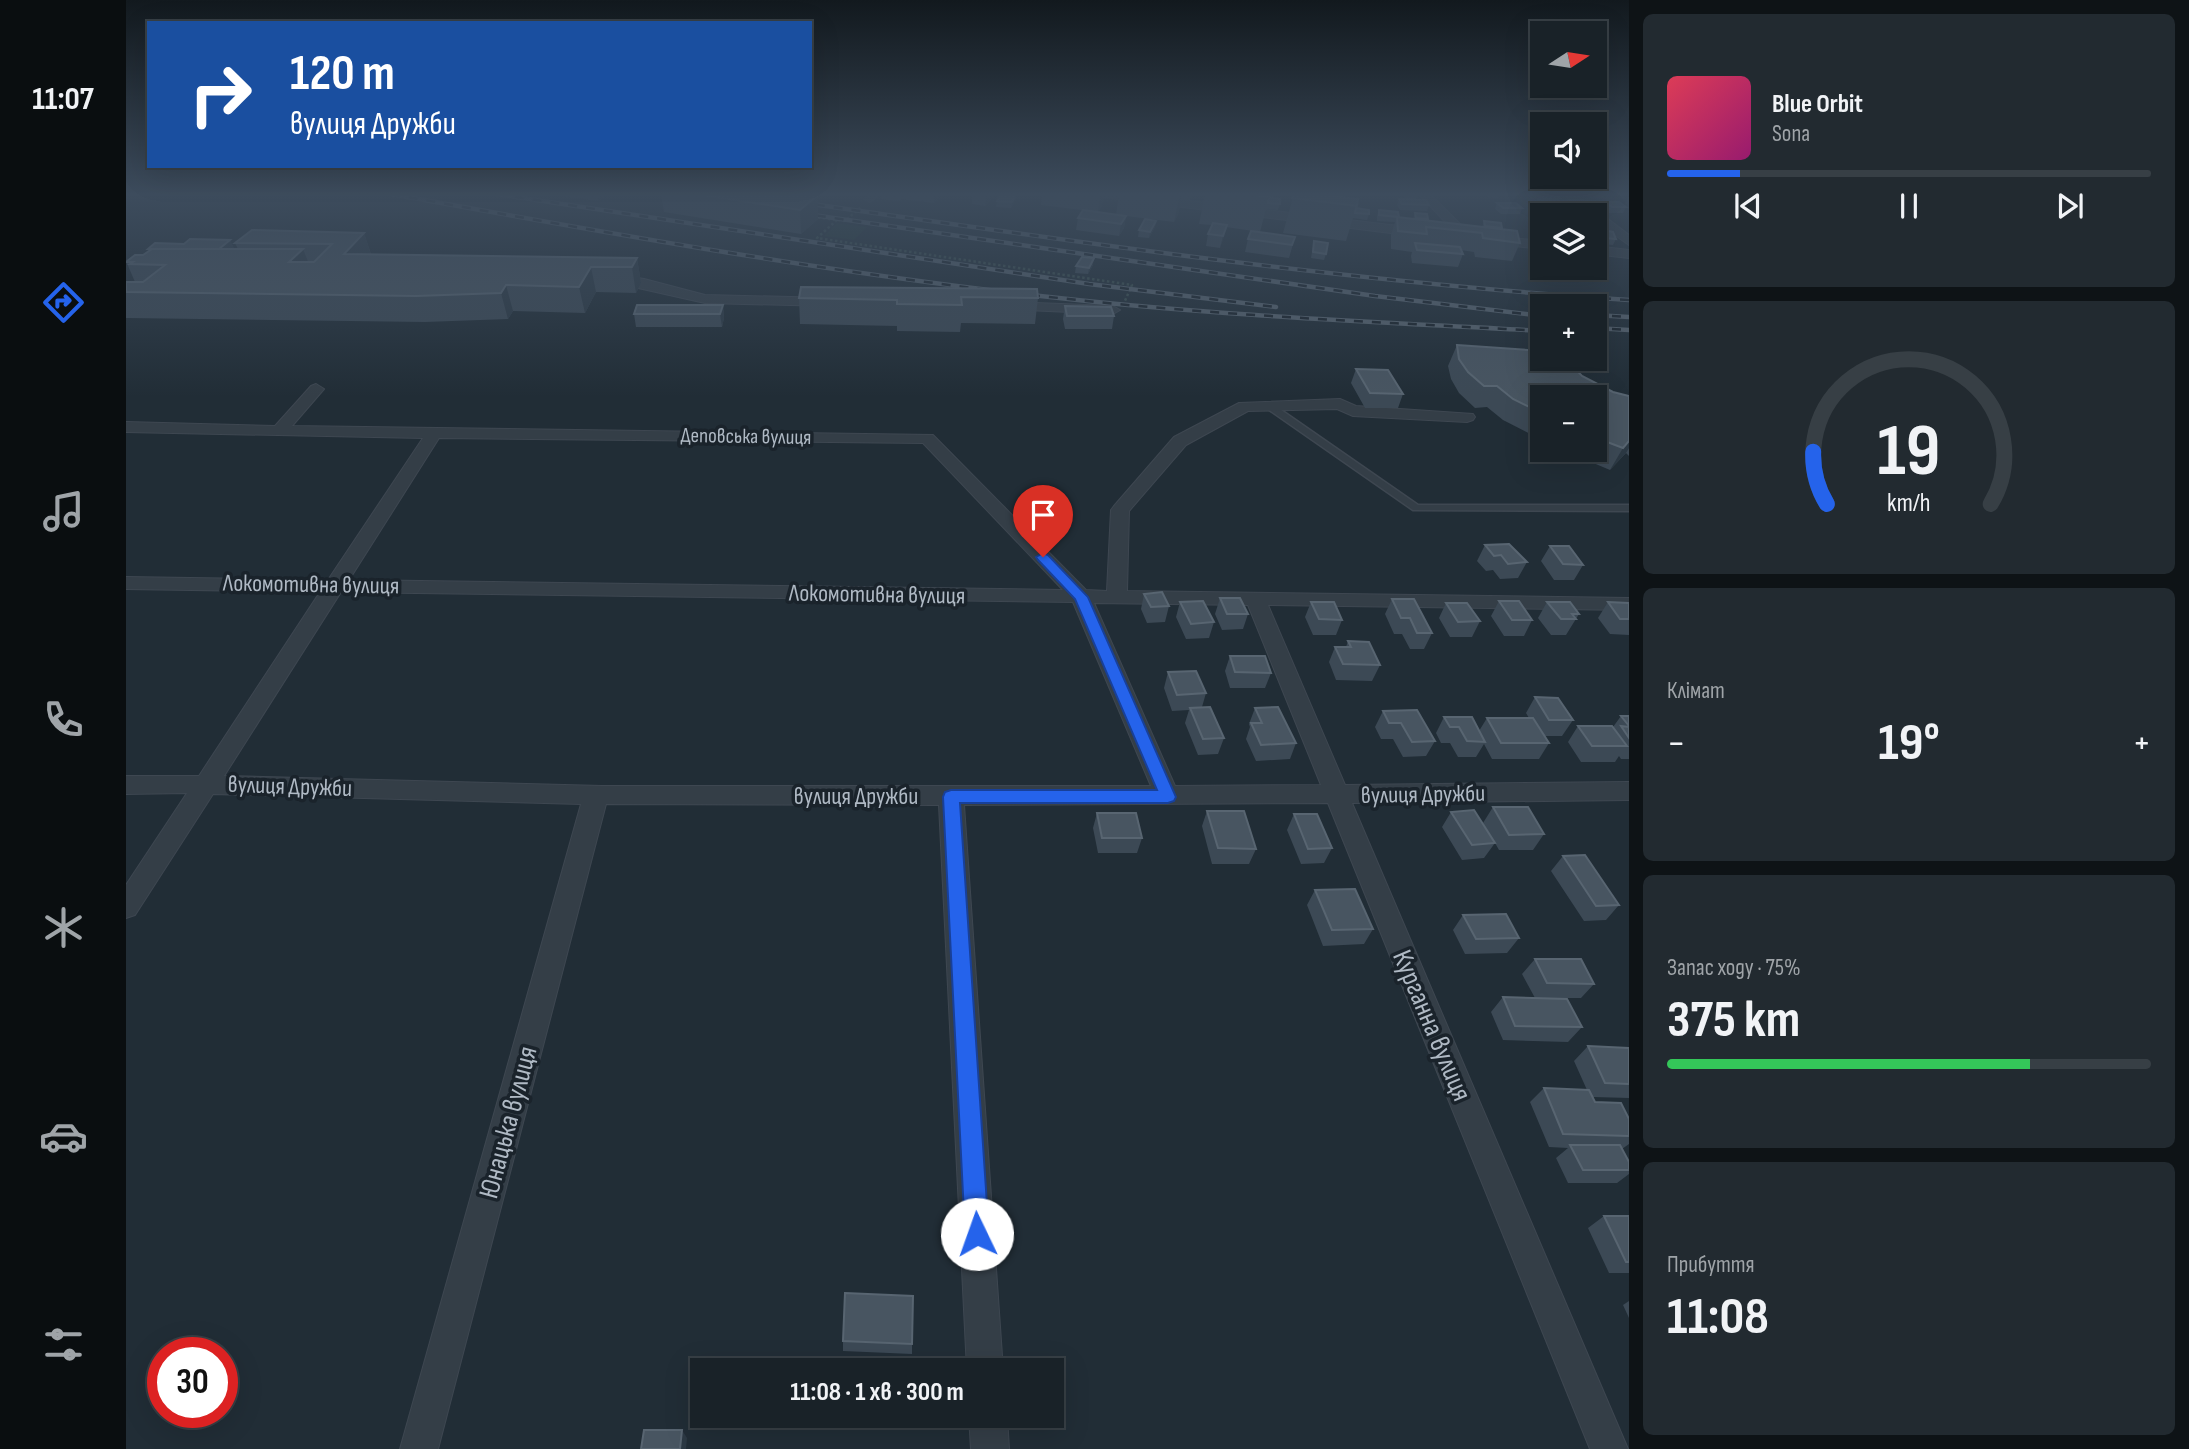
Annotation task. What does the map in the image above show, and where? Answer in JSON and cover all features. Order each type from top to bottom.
[{"type":"street","points":[[595,277],[644,283],[705,299],[841,302]]},
{"type":"street","points":[[991,306],[1114,310]]},
{"type":"street","points":[[280,430],[316,389]]},
{"type":"street","points":[[1117,598],[1120,510],[1181,440],[1245,406],[1340,404],[1353,411],[1466,416]]},
{"type":"street","name":"Деповська вулиця","points":[[126,427],[176,430],[927,438],[1081,597],[1168,797]]},
{"type":"street","points":[[126,907],[433,433]]},
{"type":"street","name":"Локомотивна вулиця","points":[[126,583],[335,584],[1256,601],[1629,604]]},
{"type":"street","name":"Курганна вулиця","points":[[1256,601],[1609,1449]]},
{"type":"street","name":"вулиця Дружби","points":[[126,785],[207,783],[596,795],[951,797],[1629,791]]},
{"type":"street","name":"Юнацька вулиця","points":[[419,1449],[596,795]]},
{"type":"street","points":[[951,797],[984,1358]]},
{"type":"street","points":[[989,1428],[990,1449]]},
{"type":"lane","points":[[1268,405],[1416,508],[1629,508]]},
{"type":"path","points":[[975,262],[1132,285],[1121,310],[1114,310]]},
{"type":"building","points":[[126,262],[635,262],[632,267],[591,267],[579,287],[506,285],[501,293],[416,296],[126,292],[126,282],[143,282],[165,265]]},
{"type":"building","points":[[1079,262],[1092,262],[1089,268],[1076,266]]},
{"type":"building","points":[[801,287],[1037,289],[1038,298],[961,297],[962,305],[897,304],[897,300],[799,298]]},
{"type":"building","points":[[637,305],[723,305],[720,314],[634,314]]},
{"type":"building","points":[[1065,306],[1111,307],[1114,316],[1067,316]]},
{"type":"building","points":[[1457,345],[1530,350],[1530,371],[1577,371],[1599,385],[1530,385],[1530,407],[1513,399],[1497,386],[1484,386],[1468,372],[1459,359]]},
{"type":"building","points":[[1356,369],[1388,370],[1403,394],[1370,393]]},
{"type":"building","points":[[1607,389],[1629,396],[1629,441],[1623,448],[1607,442]]},
{"type":"building","points":[[1509,544],[1527,562],[1508,564],[1501,555],[1494,556],[1485,545]]},
{"type":"building","points":[[1550,546],[1569,546],[1583,565],[1563,564]]},
{"type":"building","points":[[1162,592],[1169,606],[1151,607],[1144,594]]},
{"type":"building","points":[[1220,598],[1240,598],[1248,614],[1227,614]]},
{"type":"building","points":[[1392,599],[1414,599],[1432,633],[1417,633],[1410,618],[1401,618]]},
{"type":"building","points":[[1203,601],[1214,622],[1191,624],[1180,602]]},
{"type":"building","points":[[1499,601],[1519,601],[1532,620],[1512,620]]},
{"type":"building","points":[[1311,602],[1334,602],[1342,620],[1319,619]]},
{"type":"building","points":[[1547,602],[1570,602],[1579,614],[1572,614],[1576,619],[1561,619]]},
{"type":"building","points":[[1608,602],[1629,603],[1629,619],[1620,619]]},
{"type":"building","points":[[1446,603],[1467,603],[1480,621],[1458,622]]},
{"type":"building","points":[[1348,641],[1369,642],[1380,665],[1343,664],[1335,647],[1351,647]]},
{"type":"building","points":[[1230,656],[1265,656],[1271,673],[1235,672]]},
{"type":"building","points":[[1196,671],[1206,693],[1177,695],[1168,672]]},
{"type":"building","points":[[1535,697],[1558,698],[1573,720],[1549,720]]},
{"type":"building","points":[[1210,707],[1224,738],[1203,739],[1190,708]]},
{"type":"building","points":[[1278,707],[1296,743],[1261,745],[1251,723],[1262,723],[1255,708]]},
{"type":"building","points":[[1417,710],[1435,741],[1412,742],[1401,723],[1389,723],[1383,711]]},
{"type":"building","points":[[1621,716],[1629,716],[1629,726]]},
{"type":"building","points":[[1444,717],[1472,717],[1485,742],[1467,741],[1459,727],[1450,727]]},
{"type":"building","points":[[1487,718],[1533,718],[1549,743],[1501,743]]},
{"type":"building","points":[[1578,726],[1612,726],[1627,746],[1592,746]]},
{"type":"building","points":[[1621,726],[1629,727],[1629,738]]},
{"type":"building","points":[[1493,807],[1528,807],[1544,834],[1509,835]]},
{"type":"building","points":[[1474,810],[1495,843],[1472,845],[1451,812]]},
{"type":"building","points":[[1207,811],[1244,811],[1256,849],[1218,848]]},
{"type":"building","points":[[1097,813],[1136,813],[1142,838],[1102,838]]},
{"type":"building","points":[[1294,814],[1317,814],[1332,848],[1308,849]]},
{"type":"building","points":[[1585,855],[1619,905],[1596,906],[1563,856]]},
{"type":"building","points":[[1355,889],[1373,929],[1332,930],[1315,890]]},
{"type":"building","points":[[1506,914],[1519,938],[1476,939],[1463,915]]},
{"type":"building","points":[[1535,959],[1581,959],[1594,984],[1547,983]]},
{"type":"building","points":[[1503,997],[1567,999],[1582,1027],[1515,1026]]},
{"type":"building","points":[[1588,1046],[1629,1048],[1629,1084],[1605,1083]]},
{"type":"building","points":[[1544,1088],[1589,1090],[1595,1102],[1621,1103],[1629,1119],[1629,1136],[1563,1134]]},
{"type":"building","points":[[1570,1145],[1620,1145],[1629,1162],[1629,1170],[1583,1170]]},
{"type":"building","points":[[1604,1216],[1629,1216],[1629,1262],[1626,1262]]},
{"type":"building","points":[[845,1293],[913,1296],[912,1344],[843,1341]]},
{"type":"building","points":[[644,1430],[682,1430],[680,1449],[641,1449]]},
{"type":"railway","points":[[788,262],[1059,298],[1300,318],[1530,330]]},
{"type":"railway","points":[[942,262],[1089,284],[1276,307]]},
{"type":"railway","points":[[1136,262],[1375,296],[1530,315]]},
{"type":"railway","points":[[1233,262],[1420,283],[1629,300]]},
{"type":"railway","points":[[1607,316],[1629,317]]},
{"type":"railway","points":[[1607,329],[1629,330]]},
{"type":"route","points":[[977,1234],[951,797],[1168,797],[1081,597],[1043,557]]}]
